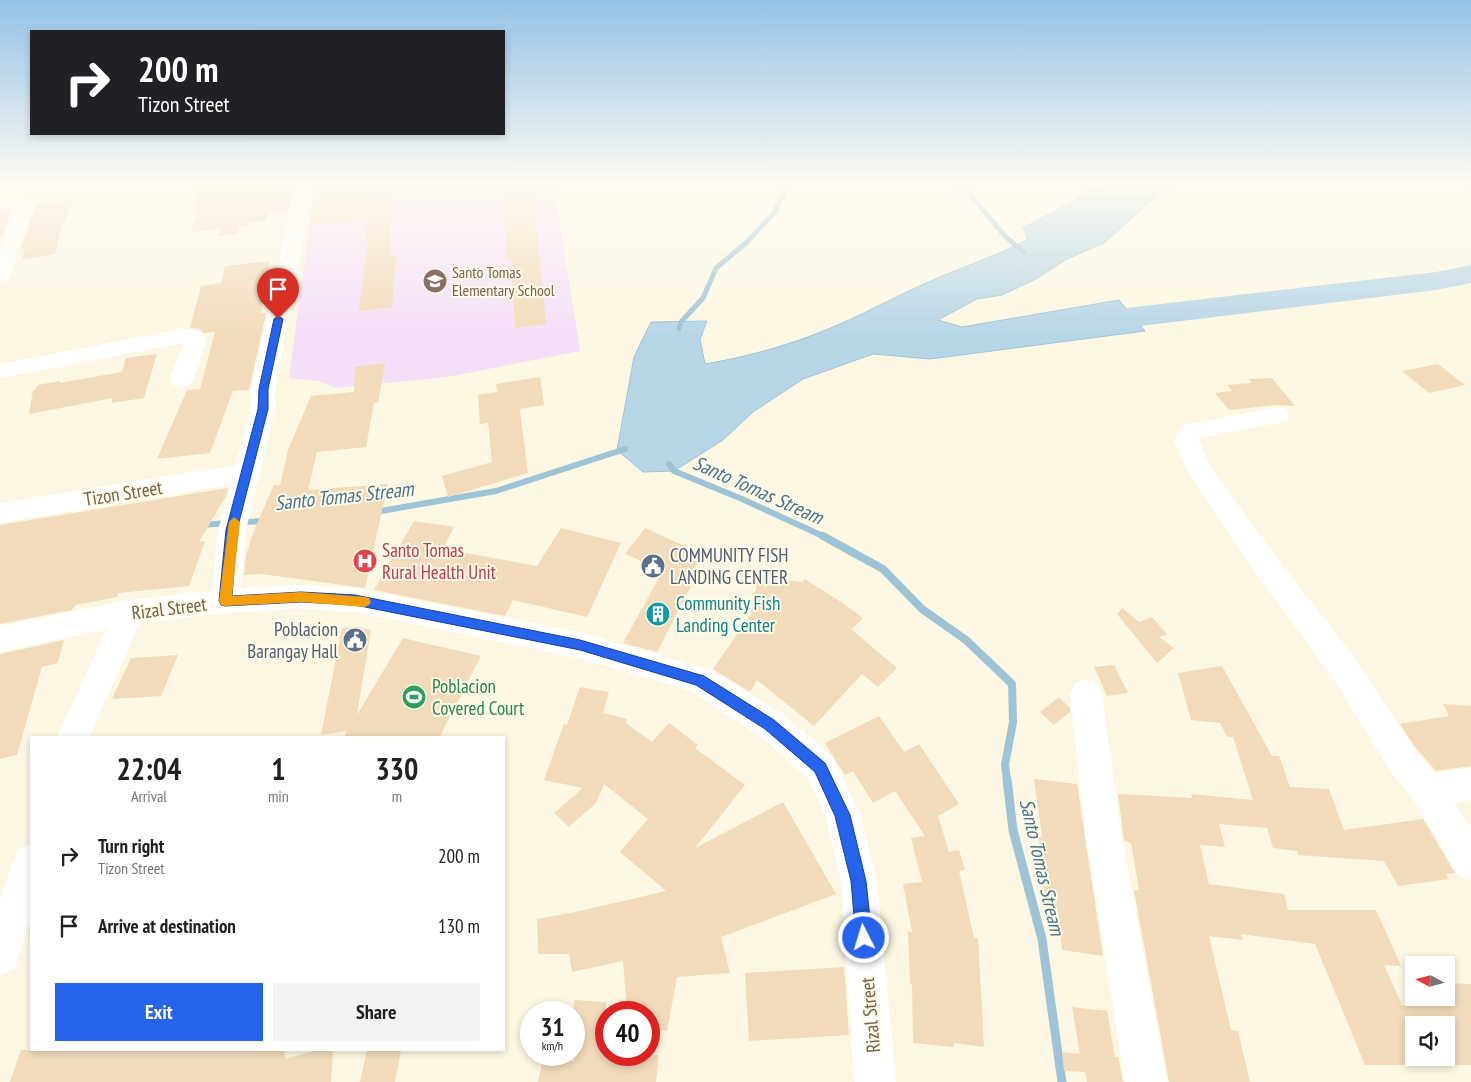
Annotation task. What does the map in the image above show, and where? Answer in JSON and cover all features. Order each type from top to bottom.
[{"type":"street","points":[[0,276],[14,234]]},
{"type":"street","points":[[225,601],[236,517],[265,400],[263,389],[295,234]]},
{"type":"street","points":[[0,371],[182,336],[192,336],[196,340],[180,380]]},
{"type":"street","points":[[1277,415],[1192,431],[1186,440],[1197,466],[1255,549],[1348,674],[1402,760],[1428,791],[1471,862]]},
{"type":"street","name":"Tizon Street","points":[[0,513],[247,472]]},
{"type":"street","name":"Rizal Street","points":[[0,639],[130,612],[225,601],[301,597],[355,600],[580,645],[700,680],[770,724],[820,767],[842,815],[859,881],[875,1082]]},
{"type":"street","points":[[73,736],[130,612]]},
{"type":"street","points":[[1086,692],[1103,832],[1146,1082]]},
{"type":"street","points":[[1428,791],[1471,784]]},
{"type":"street","points":[[0,956],[30,865]]},
{"type":"shaded area","name":"Santo Tomas Elementary School","points":[[308,234],[562,234],[580,351],[447,377],[336,388],[318,381],[289,378]]},
{"type":"water","points":[[1026,234],[1114,234],[1104,243],[1067,259],[1036,279],[1002,295],[977,299],[938,320],[962,327],[1119,300],[1145,331],[930,359],[873,354],[803,379],[753,412],[723,440],[674,471],[643,472],[617,450],[634,357],[651,322],[707,321],[700,339],[705,364],[740,357],[774,348],[840,324],[921,285],[993,256],[1028,239]]},
{"type":"building","points":[[26,234],[60,234],[55,254],[22,260],[25,248],[21,249]]},
{"type":"building","points":[[366,234],[390,234],[390,256],[396,255],[392,307],[359,311],[368,242],[366,242]]},
{"type":"building","points":[[506,234],[537,234],[546,324],[515,328],[511,259],[506,259]]},
{"type":"building","points":[[270,261],[262,296],[264,296],[261,313],[266,313],[249,390],[233,391],[210,453],[157,459],[187,390],[200,389],[215,332],[204,333],[200,329],[190,328],[201,286],[221,283],[225,266]]},
{"type":"building","points":[[157,354],[144,398],[111,403],[113,398],[29,414],[33,390],[38,385],[122,372],[126,358]]},
{"type":"building","points":[[385,363],[378,403],[374,403],[366,447],[317,452],[308,490],[388,484],[365,588],[261,574],[244,575],[246,555],[255,528],[274,485],[280,485],[288,450],[311,396],[354,392],[355,367]]},
{"type":"building","points":[[1438,364],[1465,385],[1429,393],[1402,371]]},
{"type":"building","points":[[540,377],[544,405],[520,409],[528,473],[448,497],[442,476],[492,462],[488,423],[480,424],[478,395],[497,392],[496,384]]},
{"type":"building","points":[[1272,378],[1295,406],[1277,405],[1229,410],[1215,393],[1232,391],[1227,385],[1252,383],[1249,379]]},
{"type":"building","points":[[228,488],[226,496],[199,542],[205,541],[189,586],[118,593],[117,597],[76,605],[72,610],[0,624],[0,525]]},
{"type":"building","points":[[414,521],[454,527],[443,549],[537,566],[561,528],[621,543],[587,617],[513,600],[505,616],[374,590]]},
{"type":"building","points":[[645,528],[704,555],[685,581],[692,584],[657,652],[623,643],[663,570],[625,554]]},
{"type":"building","points":[[758,577],[802,582],[805,579],[841,602],[863,618],[851,629],[897,668],[878,687],[862,674],[814,726],[757,680],[750,692],[713,669],[751,614]]},
{"type":"building","points":[[1122,608],[1139,622],[1152,617],[1167,634],[1159,637],[1174,648],[1157,663],[1117,614]]},
{"type":"building","name":"Poblacion Covered Court","points":[[355,627],[371,630],[357,715],[403,638],[481,656],[440,736],[345,736],[347,731],[321,735],[342,628]]},
{"type":"building","points":[[64,640],[58,663],[42,667],[17,755],[0,759],[0,654]]},
{"type":"building","points":[[178,655],[161,696],[112,699],[131,658]]},
{"type":"building","points":[[1114,665],[1128,693],[1107,696],[1094,667]]},
{"type":"building","points":[[1222,666],[1272,756],[1279,756],[1290,787],[1329,789],[1344,830],[1423,819],[1455,873],[1446,874],[1449,879],[1398,886],[1384,861],[1298,855],[1297,851],[1273,848],[1267,828],[1219,824],[1225,847],[1200,845],[1209,884],[1284,894],[1288,910],[1376,910],[1401,966],[1384,965],[1402,1005],[1455,1006],[1455,983],[1471,984],[1471,1065],[1455,1065],[1455,1016],[1405,1016],[1405,1065],[1365,1065],[1315,944],[1241,934],[1243,940],[1209,936],[1231,1030],[1238,1031],[1250,1082],[1169,1082],[1134,890],[1139,890],[1131,843],[1124,840],[1118,794],[1192,798],[1191,794],[1253,800],[1233,737],[1227,737],[1220,723],[1191,720],[1178,673]]},
{"type":"building","points":[[580,687],[609,692],[603,713],[627,719],[626,723],[652,742],[669,723],[698,745],[695,748],[745,785],[695,848],[783,802],[836,894],[721,937],[730,973],[677,977],[667,1031],[660,1030],[660,1001],[626,1001],[623,961],[572,972],[569,954],[538,954],[537,919],[666,891],[620,852],[648,819],[604,784],[596,803],[569,827],[554,813],[583,788],[544,780],[564,724],[567,725]]},
{"type":"building","points":[[1059,697],[1070,708],[1070,712],[1054,725],[1040,712]]},
{"type":"building","points":[[1443,704],[1471,706],[1471,766],[1436,771],[1416,748],[1400,724],[1449,716]]},
{"type":"building","points":[[879,716],[904,752],[919,744],[959,804],[938,816],[949,852],[959,850],[965,870],[959,871],[974,938],[978,938],[984,1047],[954,1043],[954,1047],[913,1043],[912,984],[910,984],[908,931],[912,932],[903,884],[922,882],[911,838],[925,836],[895,791],[873,803],[853,771],[845,775],[825,743]]},
{"type":"building","points":[[1034,779],[1077,784],[1103,956],[1062,950],[1057,907],[1045,905],[1039,836],[1042,837]]},
{"type":"building","points":[[844,967],[849,1035],[749,1041],[745,973]]},
{"type":"building","points":[[574,1000],[595,1001],[595,1066],[658,1066],[656,1082],[538,1082],[541,1066],[585,1066],[585,1001]]},
{"type":"building","points":[[1072,1007],[1107,1011],[1115,1057],[1118,1057],[1123,1082],[1087,1082],[1085,1072],[1064,1071],[1062,1052],[1080,1054]]},
{"type":"building","points":[[21,1050],[284,1051],[285,1059],[314,1051],[333,1051],[331,1082],[10,1082]]},
{"type":"building","points":[[367,1051],[401,1051],[395,1082],[360,1082]]},
{"type":"waterway","points":[[679,329],[681,322],[703,298],[716,268],[754,234]]},
{"type":"waterway","points":[[1004,234],[1023,252]]},
{"type":"waterway","points":[[1075,324],[1436,281],[1471,274]]},
{"type":"waterway","name":"Santo Tomas Stream","points":[[375,512],[496,491],[625,449]]},
{"type":"waterway","name":"Santo Tomas Stream","points":[[669,464],[674,471],[742,499],[824,537]]},
{"type":"waterway","name":"Santo Tomas Stream","points":[[240,522],[267,521]]},
{"type":"waterway","name":"Santo Tomas Stream","points":[[200,525],[229,523]]},
{"type":"waterway","name":"Santo Tomas Stream","points":[[824,537],[883,569],[922,609],[966,640],[1012,684],[1013,722],[1005,765],[1007,780]]},
{"type":"waterway","name":"Santo Tomas Stream","points":[[1007,779],[1013,830],[1042,939],[1062,1082]]},
{"type":"slow traffic","points":[[234,522],[225,601],[301,597],[365,602]]},
{"type":"place","name":"Santo Tomas Elementary School","points":[[435,281]]},
{"type":"place","name":"Santo Tomas Rural Health Unit","points":[[365,561]]},
{"type":"place","name":"COMMUNITY FISH LANDING CENTER","points":[[653,566]]},
{"type":"place","name":"Community Fish Landing Center","points":[[658,614]]},
{"type":"place","name":"Poblacion Barangay Hall","points":[[355,640]]},
{"type":"place","name":"Poblacion Covered Court","points":[[414,697]]},
{"type":"route","points":[[278,319],[263,389],[265,400],[232,530],[225,601],[301,597],[355,600],[580,645],[700,680],[770,724],[820,767],[842,815],[859,881],[864,938]]}]
